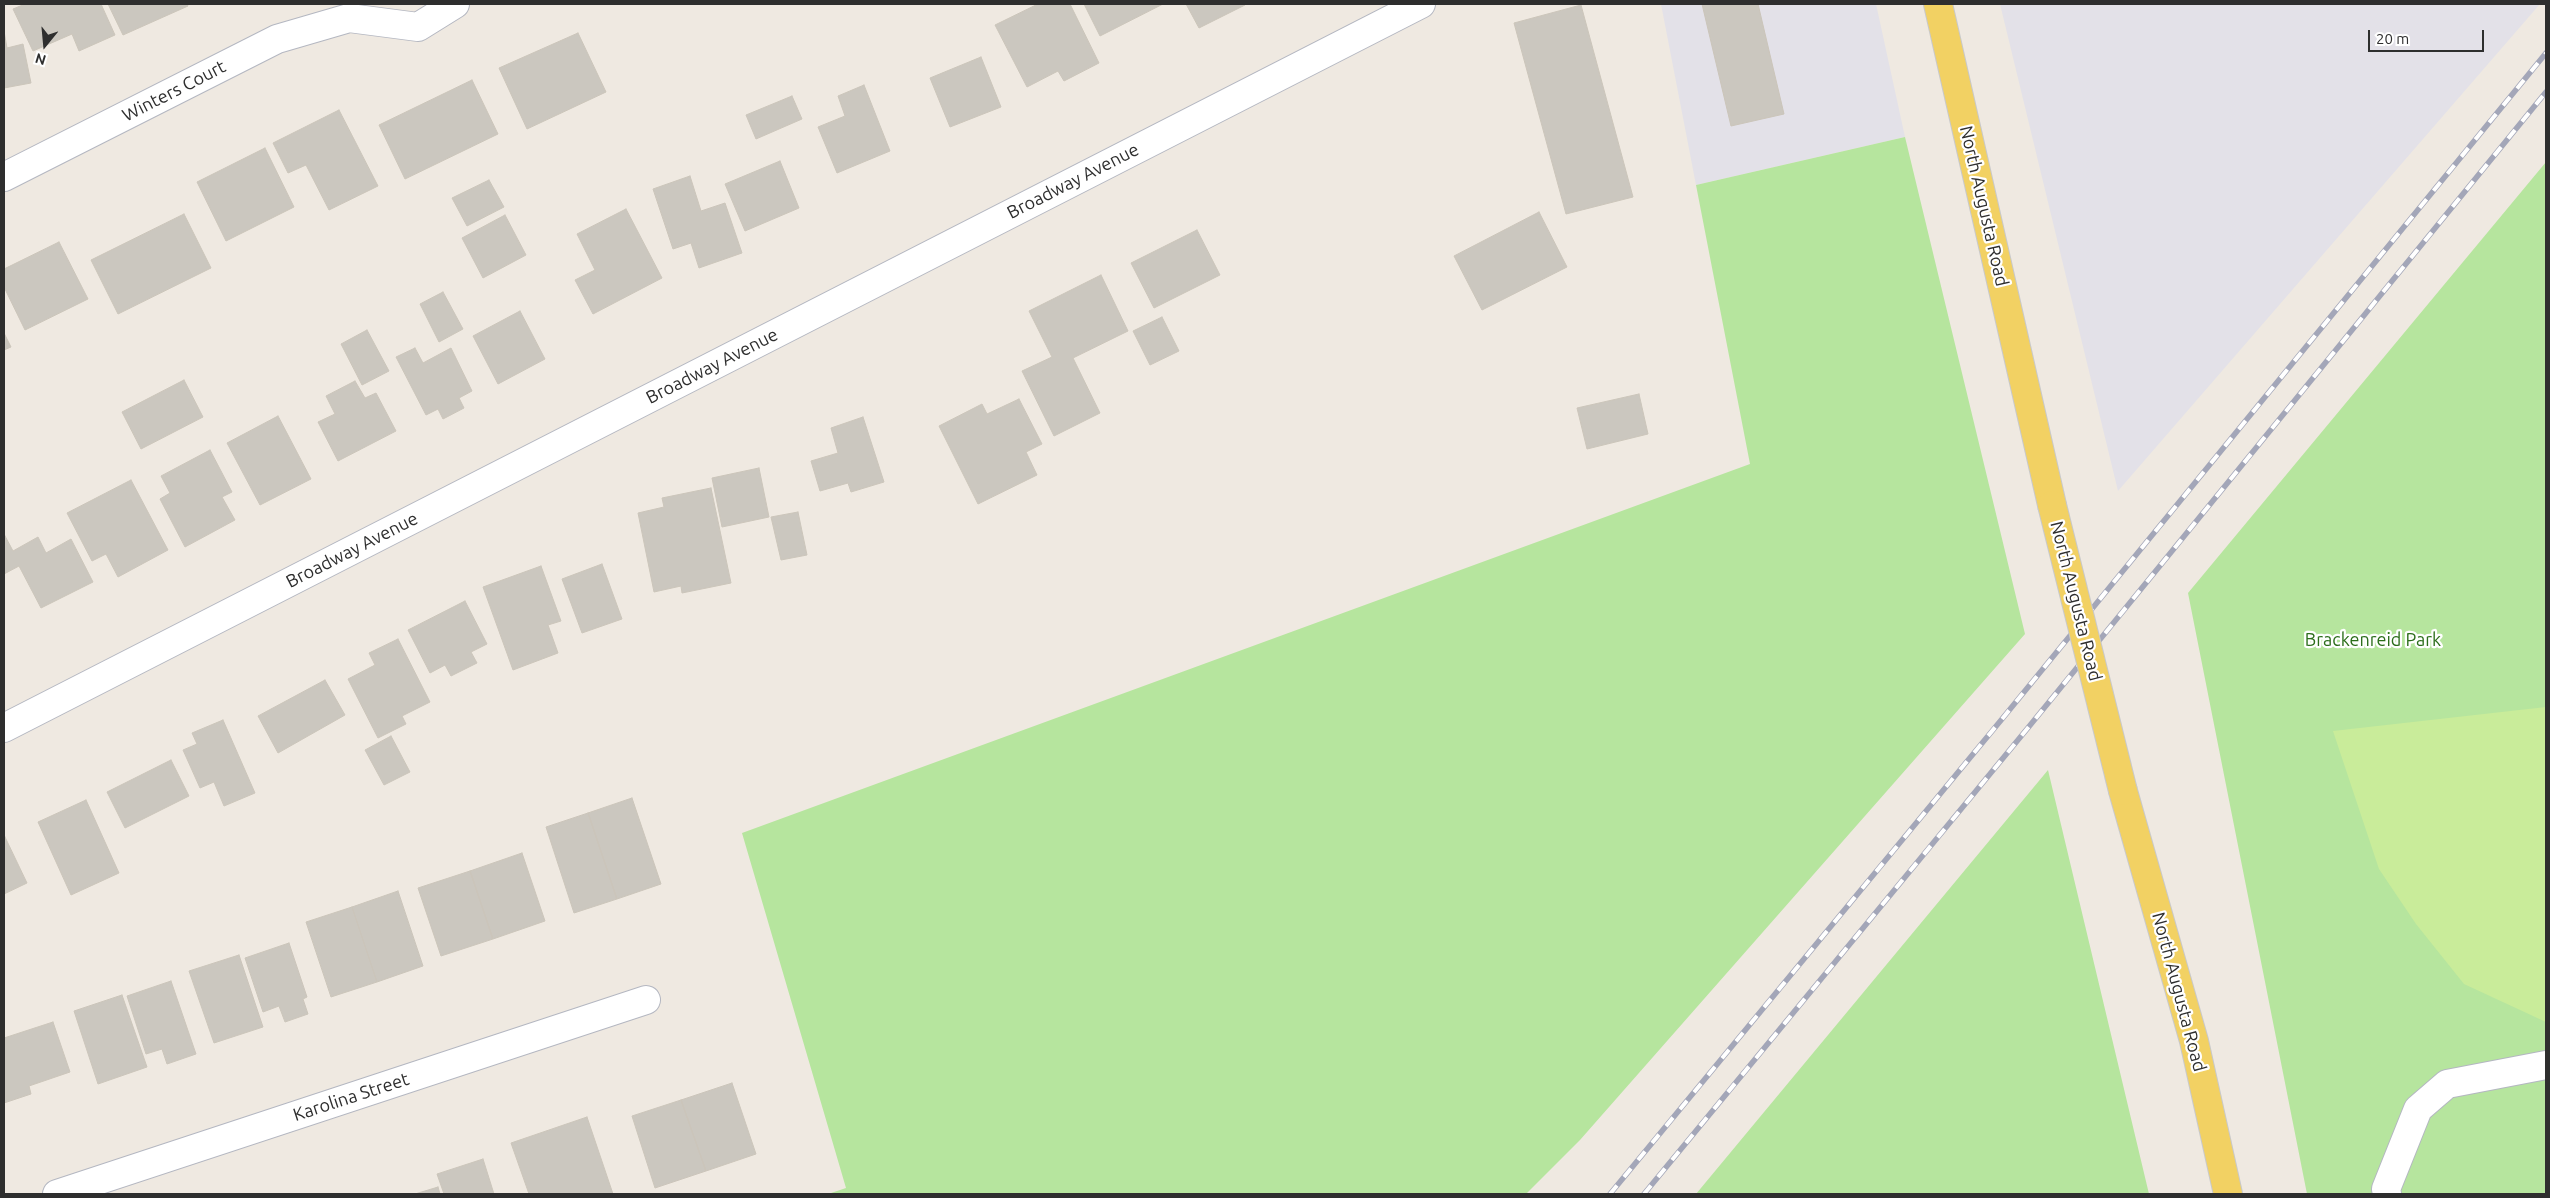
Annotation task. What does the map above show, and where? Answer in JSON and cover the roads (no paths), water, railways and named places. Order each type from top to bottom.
[{"type":"main road","name":"North Augusta Road","points":[[1938,4],[2052,505],[2123,791],[2194,1041],[2228,1194]]},
{"type":"street","name":"Winters Court","points":[[4,177],[277,39],[354,11],[418,27],[455,4]]},
{"type":"street","name":"Broadway Avenue","points":[[4,728],[1421,4]]},
{"type":"street","name":"Karolina Street","points":[[57,1194],[646,1000]]},
{"type":"street","points":[[2387,1194],[2386,1189],[2418,1109],[2447,1084],[2546,1065]]},
{"type":"railway","points":[[1610,1194],[2002,719],[2546,53]]},
{"type":"railway","points":[[1644,1194],[2027,729],[2546,92]]},
{"type":"park label","name":"Brackenreid Park","points":[[2373,640]]}]
